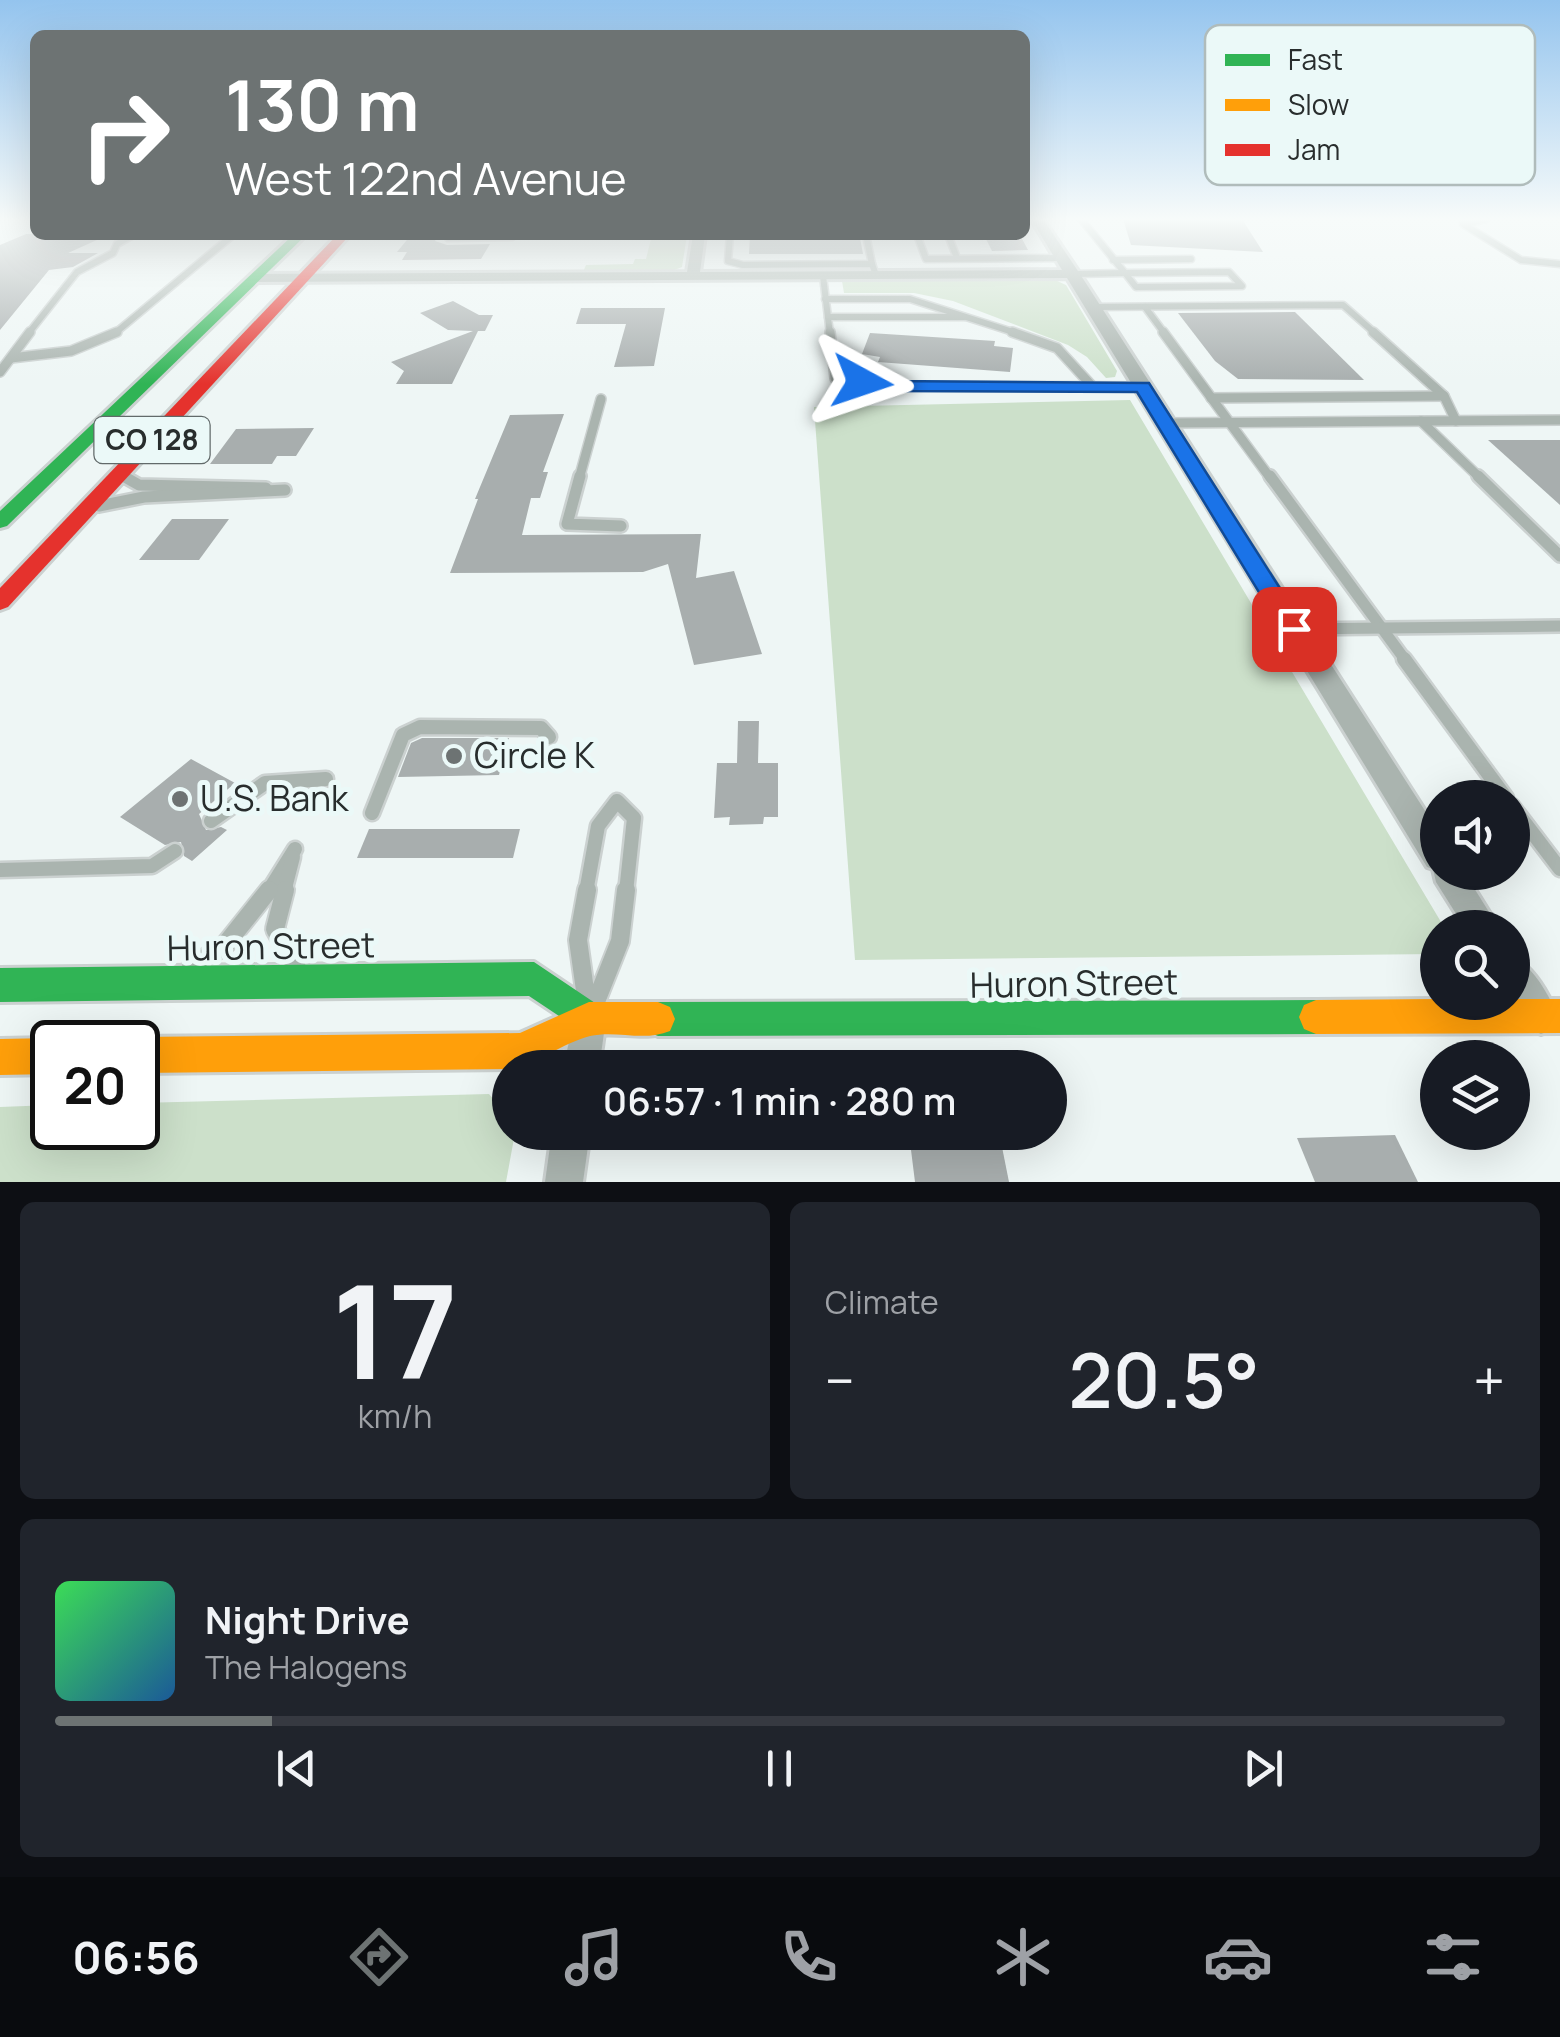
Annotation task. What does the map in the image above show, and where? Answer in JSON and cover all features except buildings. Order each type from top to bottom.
[{"type":"main road","name":"CO 128","points":[[0,522],[259,274]]},
{"type":"main road","name":"CO 128","points":[[0,602],[308,274]]},
{"type":"main road","name":"Huron Street","points":[[0,985],[534,979],[588,1019]]},
{"type":"main road","name":"Huron Street","points":[[160,1054],[522,1051],[588,1019],[1550,1016]]},
{"type":"main road","points":[[0,1057],[30,1056]]},
{"type":"street","points":[[255,278],[838,274]]},
{"type":"street","points":[[1072,274],[1420,829]]},
{"type":"street","points":[[1530,993],[1550,1016]]},
{"type":"street","points":[[584,1050],[588,1019]]},
{"type":"street","points":[[564,1182],[568,1150]]},
{"type":"lane","points":[[0,372],[75,274]]},
{"type":"lane","points":[[11,358],[71,351],[101,342],[187,274]]},
{"type":"lane","points":[[1123,274],[1136,287],[1242,286],[1231,274]]},
{"type":"lane","points":[[822,276],[835,378],[889,386],[1142,386]]},
{"type":"lane","points":[[825,299],[910,299],[973,317],[1057,348],[1092,386]]},
{"type":"lane","points":[[1093,307],[1343,305],[1444,396],[1456,421]]},
{"type":"lane","points":[[1145,307],[1493,780]]},
{"type":"lane","points":[[828,317],[973,317]]},
{"type":"lane","points":[[1211,398],[1444,396]]},
{"type":"lane","points":[[601,400],[567,524],[621,526]]},
{"type":"lane","points":[[1166,423],[1560,420]]},
{"type":"lane","points":[[1421,421],[1560,556]]},
{"type":"lane","points":[[85,510],[130,497],[243,496],[286,490],[140,485],[119,474]]},
{"type":"lane","points":[[1294,629],[1560,626]]},
{"type":"lane","points":[[372,813],[404,735],[420,727],[542,728],[549,736]]},
{"type":"lane","points":[[211,821],[265,783],[326,779]]},
{"type":"lane","points":[[617,802],[634,818],[620,942],[588,1019],[578,940],[598,826],[617,802]]},
{"type":"lane","points":[[1530,830],[1560,870]]},
{"type":"lane","points":[[156,983],[205,961],[230,944],[249,924],[295,849],[275,929],[284,950],[306,981]]},
{"type":"lane","points":[[0,870],[152,866],[175,851]]},
{"type":"green space","points":[[1055,280],[1066,285],[1117,371],[1115,377],[1106,378],[1087,357],[1068,345],[953,301],[914,293],[844,293],[842,281]]},
{"type":"green space","points":[[1130,400],[1434,910],[1420,910],[1420,954],[855,960],[814,407]]},
{"type":"green space","points":[[489,1094],[492,1150],[512,1150],[506,1182],[0,1182],[0,1107],[30,1106],[30,1150],[160,1150],[160,1102]]},
{"type":"traffic: fast","points":[[0,522],[259,274]]},
{"type":"traffic: fast","points":[[0,985],[534,979],[589,1019]]},
{"type":"traffic: fast","points":[[658,1019],[1316,1017]]},
{"type":"traffic: slow","points":[[1316,1017],[1560,1016]]},
{"type":"traffic: slow","points":[[160,1055],[522,1051],[589,1019],[658,1019]]},
{"type":"traffic: slow","points":[[0,1057],[30,1056]]},
{"type":"traffic: jam","points":[[0,602],[307,274]]},
{"type":"place","name":"Circle K","points":[[454,756]]},
{"type":"place","name":"U.S. Bank","points":[[180,799]]},
{"type":"route","points":[[862,382],[889,386],[1142,386],[1294,629]]}]
